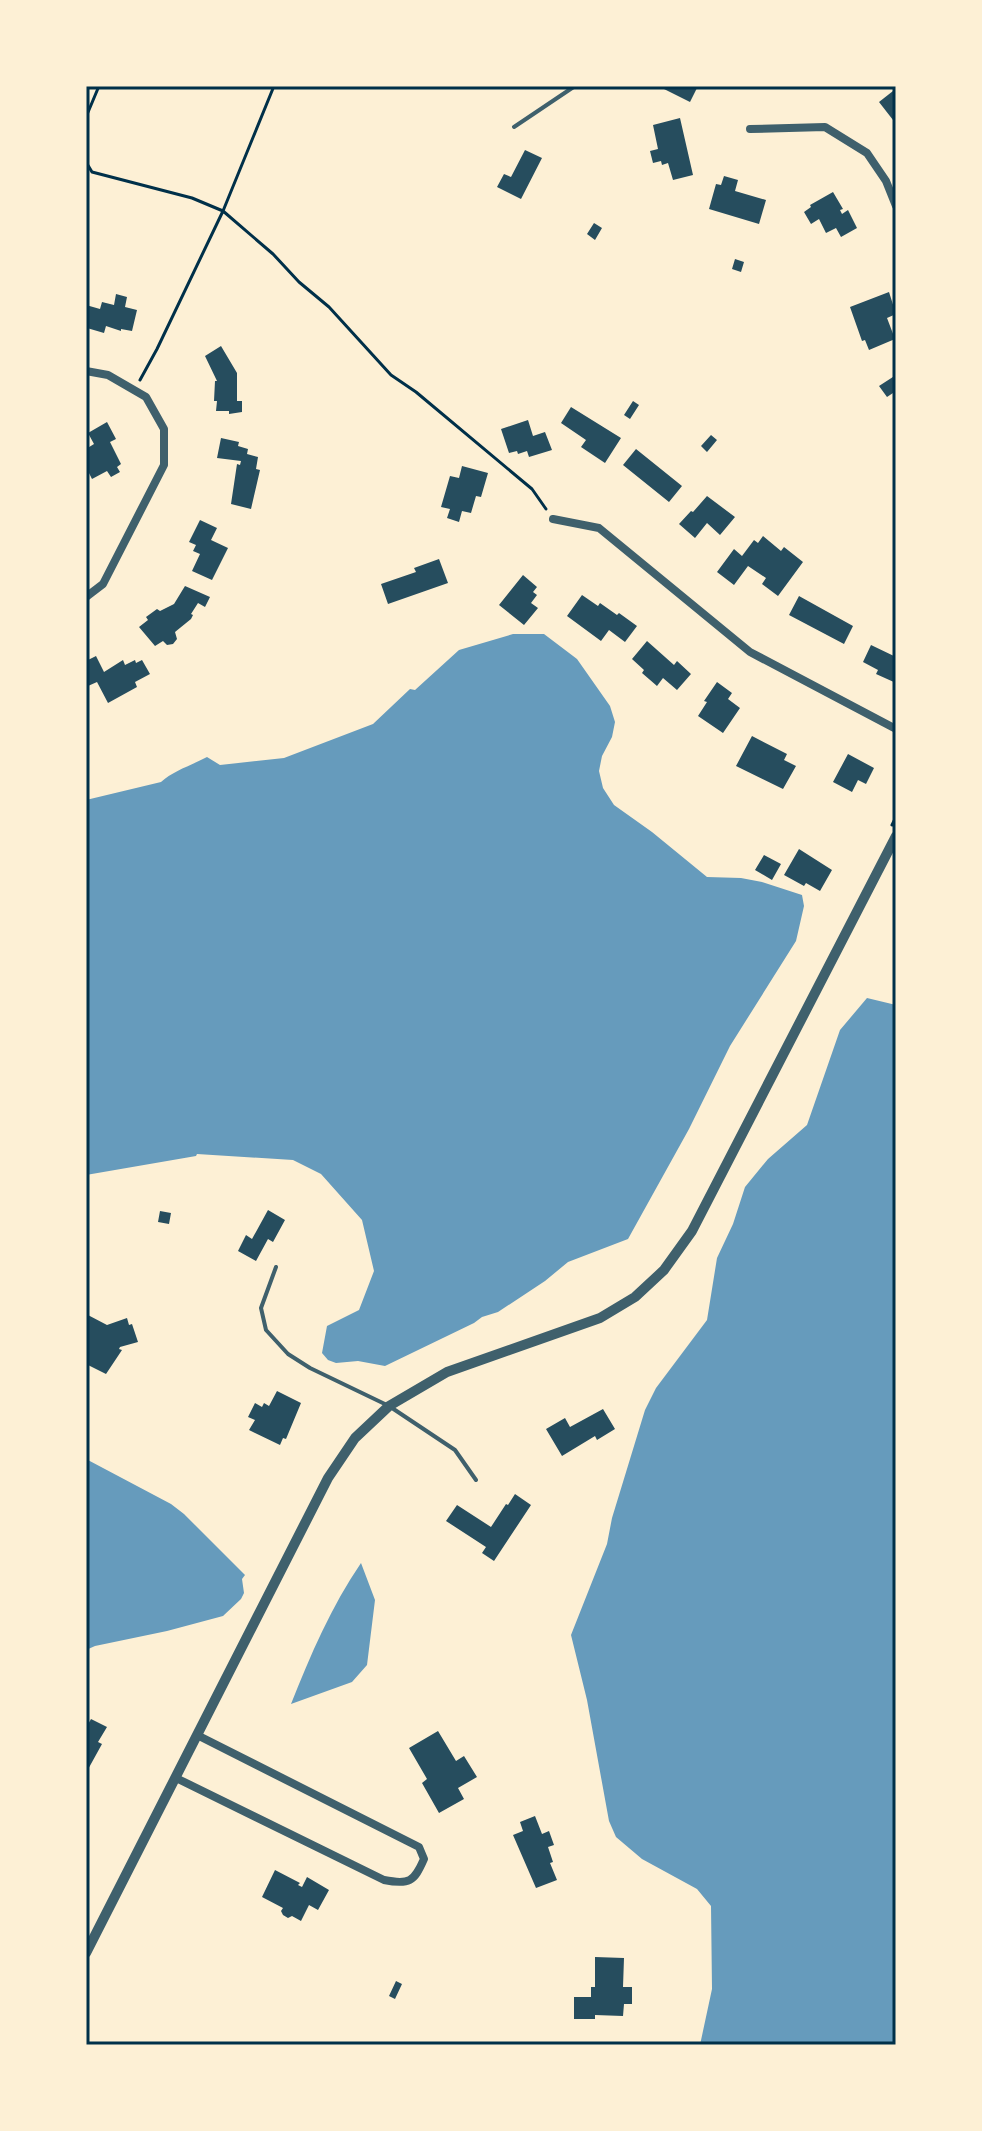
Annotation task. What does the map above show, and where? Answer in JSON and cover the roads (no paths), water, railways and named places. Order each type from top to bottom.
[{"type":"street","points":[[750,129],[825,127],[867,153],[886,181],[896,206]]},
{"type":"street","points":[[86,371],[108,375],[146,397],[164,429],[164,465],[103,584],[86,597]]},
{"type":"street","points":[[553,519],[599,528],[750,652],[896,729]]},
{"type":"street","points":[[86,1953],[328,1478],[355,1438],[389,1406],[447,1372],[600,1318],[635,1297],[664,1270],[692,1231],[896,836]]},
{"type":"street","points":[[176,1778],[384,1880],[400,1884],[418,1874],[424,1859],[419,1847],[197,1735]]},
{"type":"lane","points":[[514,127],[566,89],[575,86]]},
{"type":"lane","points":[[276,1267],[261,1308],[266,1330],[288,1354],[389,1406],[455,1450],[476,1480]]},
{"type":"water","points":[[513,634],[544,634],[577,659],[610,706],[615,722],[599,771],[603,788],[614,805],[707,877],[741,878],[802,895],[804,906],[796,941],[730,1046],[689,1129],[628,1239],[568,1262],[498,1312],[385,1366],[358,1361],[336,1363],[322,1353],[327,1326],[359,1310],[374,1271],[362,1220],[321,1174],[293,1160],[197,1154],[86,1175],[86,800],[161,782],[207,757],[220,765],[284,758],[373,724],[459,650]]},
{"type":"water","points":[[867,998],[896,1005],[896,2045],[700,2045],[712,1989],[711,1906],[697,1889],[642,1859],[616,1837],[609,1821],[587,1700],[571,1635],[607,1544],[645,1410],[656,1388],[707,1320],[717,1258],[733,1224],[745,1187],[768,1159],[807,1125],[840,1030]]},
{"type":"water","points":[[86,1459],[184,1514],[245,1575],[241,1599],[223,1616],[86,1650]]},
{"type":"water","points":[[361,1563],[375,1600],[367,1665],[352,1682],[291,1704],[322,1631]]}]
